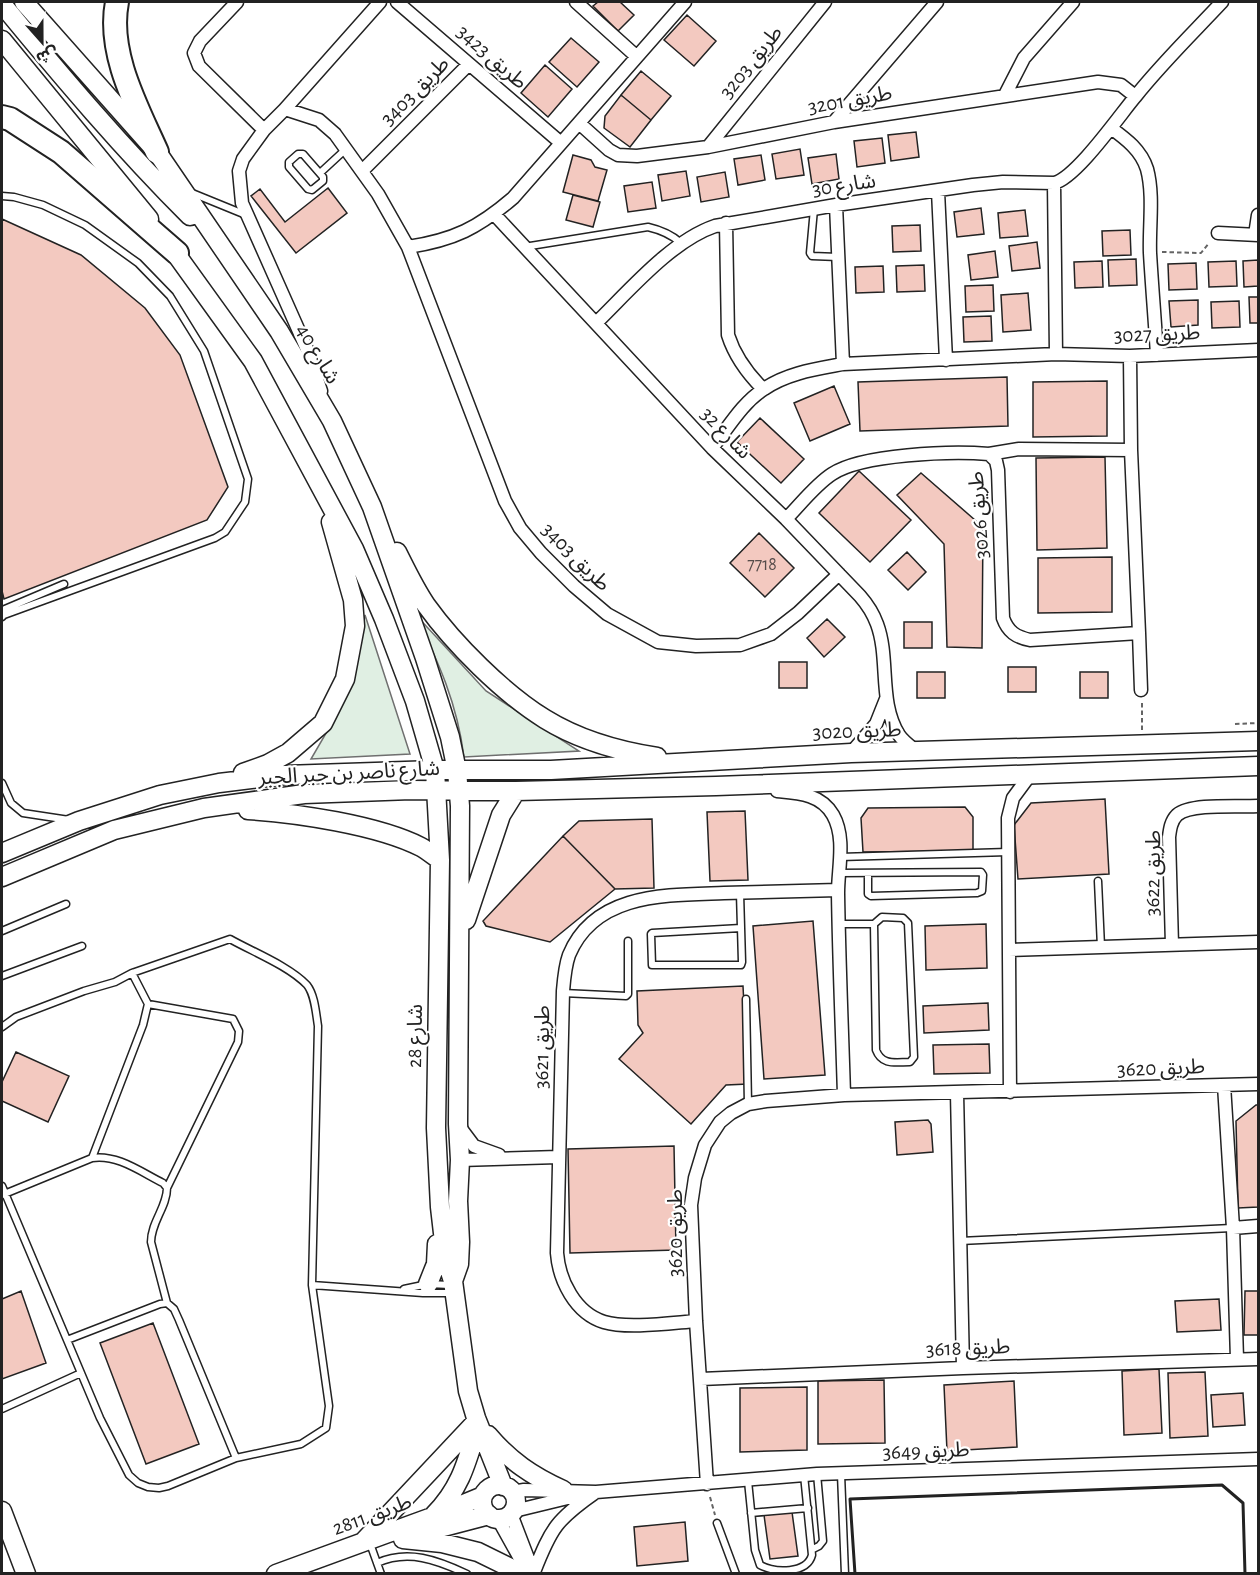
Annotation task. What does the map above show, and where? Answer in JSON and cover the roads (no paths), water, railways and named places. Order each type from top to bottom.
[{"type":"highway","points":[[117,2],[114,16],[123,74],[157,152]]},
{"type":"highway","points":[[2,117],[10,119],[61,152],[177,253]]},
{"type":"main road","name":"شارع 40","points":[[24,2],[157,152],[279,331],[332,422],[372,507],[450,737],[459,790]]},
{"type":"main road","points":[[2,4],[76,93],[158,184],[215,240]]},
{"type":"main road","points":[[2,40],[177,253],[253,361],[354,549],[384,619],[415,701],[435,770],[436,790]]},
{"type":"main road","points":[[219,783],[268,764],[288,753],[323,723],[345,679],[355,626],[353,600],[321,485]]},
{"type":"main road","points":[[372,507],[425,604],[478,664],[508,691],[545,719],[588,740],[630,753],[685,762]]},
{"type":"main road","name":"طريق 3020","points":[[457,771],[551,770],[851,753],[1258,741]]},
{"type":"main road","points":[[459,790],[516,791],[716,786],[1258,766]]},
{"type":"main road","name":"شارع ناصر بن جبر الجبر","points":[[2,853],[79,821],[160,795],[219,783],[285,775],[457,771]]},
{"type":"main road","name":"شارع 28","points":[[436,790],[440,860],[436,1128],[440,1207],[446,1259],[454,1286],[468,1391],[497,1490]]},
{"type":"main road","name":"شارع ناصر بن جبر الجبر","points":[[2,877],[114,830],[204,808],[304,794],[459,790]]},
{"type":"main road","name":"شارع 28","points":[[454,1286],[460,1254],[458,1201],[460,1160],[458,1124],[459,790]]},
{"type":"main road","points":[[460,937],[501,815],[516,791]]},
{"type":"main road","points":[[204,808],[275,812],[356,826],[422,847],[440,860]]},
{"type":"main road","points":[[436,1128],[460,1160]]},
{"type":"main road","points":[[428,1284],[436,1264],[440,1207]]},
{"type":"main road","points":[[477,1425],[511,1459],[536,1478],[563,1491]]},
{"type":"main road","points":[[432,1517],[453,1492],[463,1475],[477,1425]]},
{"type":"main road","points":[[371,1552],[477,1425]]},
{"type":"main road","points":[[497,1490],[516,1504],[503,1515],[483,1507],[497,1490]]},
{"type":"main road","name":"طريق 2811","points":[[371,1552],[432,1517],[497,1490]]},
{"type":"main road","points":[[2,1511],[26,1574]]},
{"type":"main road","name":"طريق 2811","points":[[291,1572],[371,1552],[403,1539],[446,1526],[503,1515]]},
{"type":"main road","points":[[403,1539],[478,1551],[530,1573]]},
{"type":"street","points":[[237,2],[200,41],[194,53],[199,66],[264,130]]},
{"type":"street","points":[[332,422],[306,347],[242,203],[239,171],[243,159],[264,130],[380,2]]},
{"type":"street","name":"طريق 3423","points":[[397,2],[561,143]]},
{"type":"street","points":[[576,2],[636,57]]},
{"type":"street","points":[[285,109],[319,120],[327,125],[362,171],[408,247],[436,243],[466,231],[494,214],[513,198],[685,2]]},
{"type":"street","name":"طريق 3203","points":[[708,147],[825,2]]},
{"type":"street","points":[[834,122],[937,2]]},
{"type":"street","points":[[1005,95],[1024,58],[1073,2]]},
{"type":"street","points":[[1056,354],[1054,183],[1065,178],[1222,2]]},
{"type":"street","name":"طريق 3403","points":[[362,171],[470,64]]},
{"type":"street","name":"طريق 3201","points":[[579,123],[609,150],[627,156],[708,147],[834,122],[1005,95],[1106,82],[1121,85],[1136,96]]},
{"type":"street","points":[[1111,128],[1127,139],[1139,152],[1147,168],[1157,355]]},
{"type":"street","name":"شارع 30","points":[[596,323],[670,253],[701,231],[726,223],[1003,182],[1054,183]]},
{"type":"street","points":[[938,191],[946,360]]},
{"type":"street","points":[[836,205],[843,364]]},
{"type":"street","name":"شارع 32","points":[[494,214],[712,448],[786,519],[865,602],[878,625],[882,643],[886,698]]},
{"type":"street","points":[[1218,233],[1257,235],[1258,215]]},
{"type":"street","points":[[726,223],[728,335],[732,349],[763,389]]},
{"type":"street","name":"طريق 3403","points":[[408,247],[505,501],[520,528],[541,553],[607,614],[658,642],[696,646],[740,645],[771,634],[798,613],[839,573]]},
{"type":"street","name":"طريق 3027","points":[[712,448],[747,404],[763,389],[799,373],[843,364],[1056,354],[1131,356],[1258,350]]},
{"type":"street","points":[[1131,356],[1131,450],[1142,690]]},
{"type":"street","points":[[989,454],[1019,449],[1131,450]]},
{"type":"street","name":"طريق 3026","points":[[786,519],[829,476],[845,466],[861,461],[897,457],[989,454],[996,461],[998,470],[1003,618],[1011,632],[1018,638],[1030,640],[1139,633]]},
{"type":"street","points":[[886,698],[898,734],[916,751]]},
{"type":"street","points":[[851,753],[876,724],[886,698]]},
{"type":"street","points":[[1010,1092],[1008,818],[1012,798],[1030,775]]},
{"type":"street","points":[[716,786],[808,794],[823,802],[834,816],[839,834],[840,857],[838,890],[844,1095]]},
{"type":"street","name":"طريق 3622","points":[[1172,945],[1169,837],[1170,826],[1176,816],[1186,810],[1197,808],[1258,806]]},
{"type":"street","name":"طريق 3621","points":[[696,1322],[621,1325],[602,1321],[576,1301],[558,1269],[558,1157],[563,993],[570,954],[595,920],[615,907],[639,899],[668,895],[838,890]]},
{"type":"street","name":"طريق 3622","points":[[1009,950],[1258,942]]},
{"type":"street","name":"طريق 3620","points":[[707,1484],[691,1205],[695,1178],[705,1145],[720,1122],[730,1113],[748,1104],[766,1101],[844,1095],[1258,1084]]},
{"type":"street","points":[[1224,1085],[1233,1228],[1237,1359]]},
{"type":"street","points":[[957,1093],[963,1368]]},
{"type":"street","points":[[458,1124],[474,1146],[506,1157]]},
{"type":"street","points":[[460,1160],[558,1157]]},
{"type":"street","points":[[1233,1228],[1258,1226]]},
{"type":"street","name":"طريق 3618","points":[[701,1379],[1258,1359]]},
{"type":"street","name":"طريق 3649","points":[[497,1490],[596,1492],[811,1475],[1258,1459]]},
{"type":"street","points":[[530,1573],[559,1520],[596,1492]]},
{"type":"street","name":"طريق 3649","points":[[503,1515],[596,1492]]},
{"type":"street","points":[[503,1515],[530,1573]]},
{"type":"lane","points":[[320,172],[346,148]]},
{"type":"lane","points":[[298,154],[303,154],[320,172],[323,181],[310,190],[289,167],[289,162],[298,154]]},
{"type":"lane","points":[[182,188],[247,216]]},
{"type":"lane","points":[[2,196],[43,205],[85,225],[138,263],[170,296],[204,351],[248,479],[245,502],[225,532],[215,538],[2,616]]},
{"type":"lane","points":[[814,209],[810,253],[812,256],[838,257]]},
{"type":"lane","points":[[523,247],[648,227],[672,235],[682,244]]},
{"type":"lane","points":[[2,616],[4,609],[64,584]]},
{"type":"lane","points":[[2,783],[11,803],[23,813],[79,821]]},
{"type":"lane","points":[[840,857],[1008,852]]},
{"type":"lane","points":[[839,873],[981,872],[983,875],[982,891],[871,896],[868,894],[868,873]]},
{"type":"lane","points":[[1098,881],[1101,947]]},
{"type":"lane","points":[[740,893],[742,962],[741,964],[652,965],[652,933],[741,928]]},
{"type":"lane","points":[[2,930],[66,904]]},
{"type":"lane","points":[[882,917],[903,918],[908,923],[914,1057],[910,1062],[885,1062],[879,1058],[876,1050],[874,924],[882,917]]},
{"type":"lane","points":[[839,924],[874,924]]},
{"type":"lane","points":[[2,1027],[16,1017],[230,939],[286,969],[308,986],[318,1026],[312,1285],[329,1406],[326,1428],[301,1444],[236,1458],[168,1486],[148,1487],[138,1483],[129,1475],[100,1418],[3,1195],[2,1186]]},
{"type":"lane","points":[[563,993],[626,996],[628,994],[628,941]]},
{"type":"lane","points":[[2,976],[82,946]]},
{"type":"lane","points":[[92,1158],[143,1024],[148,1004],[132,973]]},
{"type":"lane","points":[[746,999],[748,1104]]},
{"type":"lane","points":[[148,1004],[233,1019],[239,1031],[238,1042],[167,1188],[167,1195],[151,1233],[151,1242],[167,1303],[174,1309],[179,1320],[236,1458]]},
{"type":"lane","points":[[3,1195],[92,1158],[103,1156],[164,1183],[167,1188]]},
{"type":"lane","points":[[960,1241],[1233,1228]]},
{"type":"lane","points":[[398,1291],[428,1284],[454,1286]]},
{"type":"lane","points":[[312,1285],[398,1291],[454,1286]]},
{"type":"lane","points":[[67,1340],[167,1303]]},
{"type":"lane","points":[[3,1407],[81,1373]]},
{"type":"lane","points":[[841,1474],[845,1574]]},
{"type":"lane","points":[[748,1481],[756,1557],[760,1565],[773,1570],[804,1567],[810,1562],[813,1549],[808,1508],[811,1475]]},
{"type":"lane","points":[[811,1475],[823,1541],[813,1549]]},
{"type":"lane","points":[[751,1514],[808,1508]]},
{"type":"lane","points":[[717,1523],[736,1574]]},
{"type":"lane","points":[[371,1552],[381,1574]]},
{"type":"lane","points":[[371,1552],[430,1560],[467,1574]]}]
